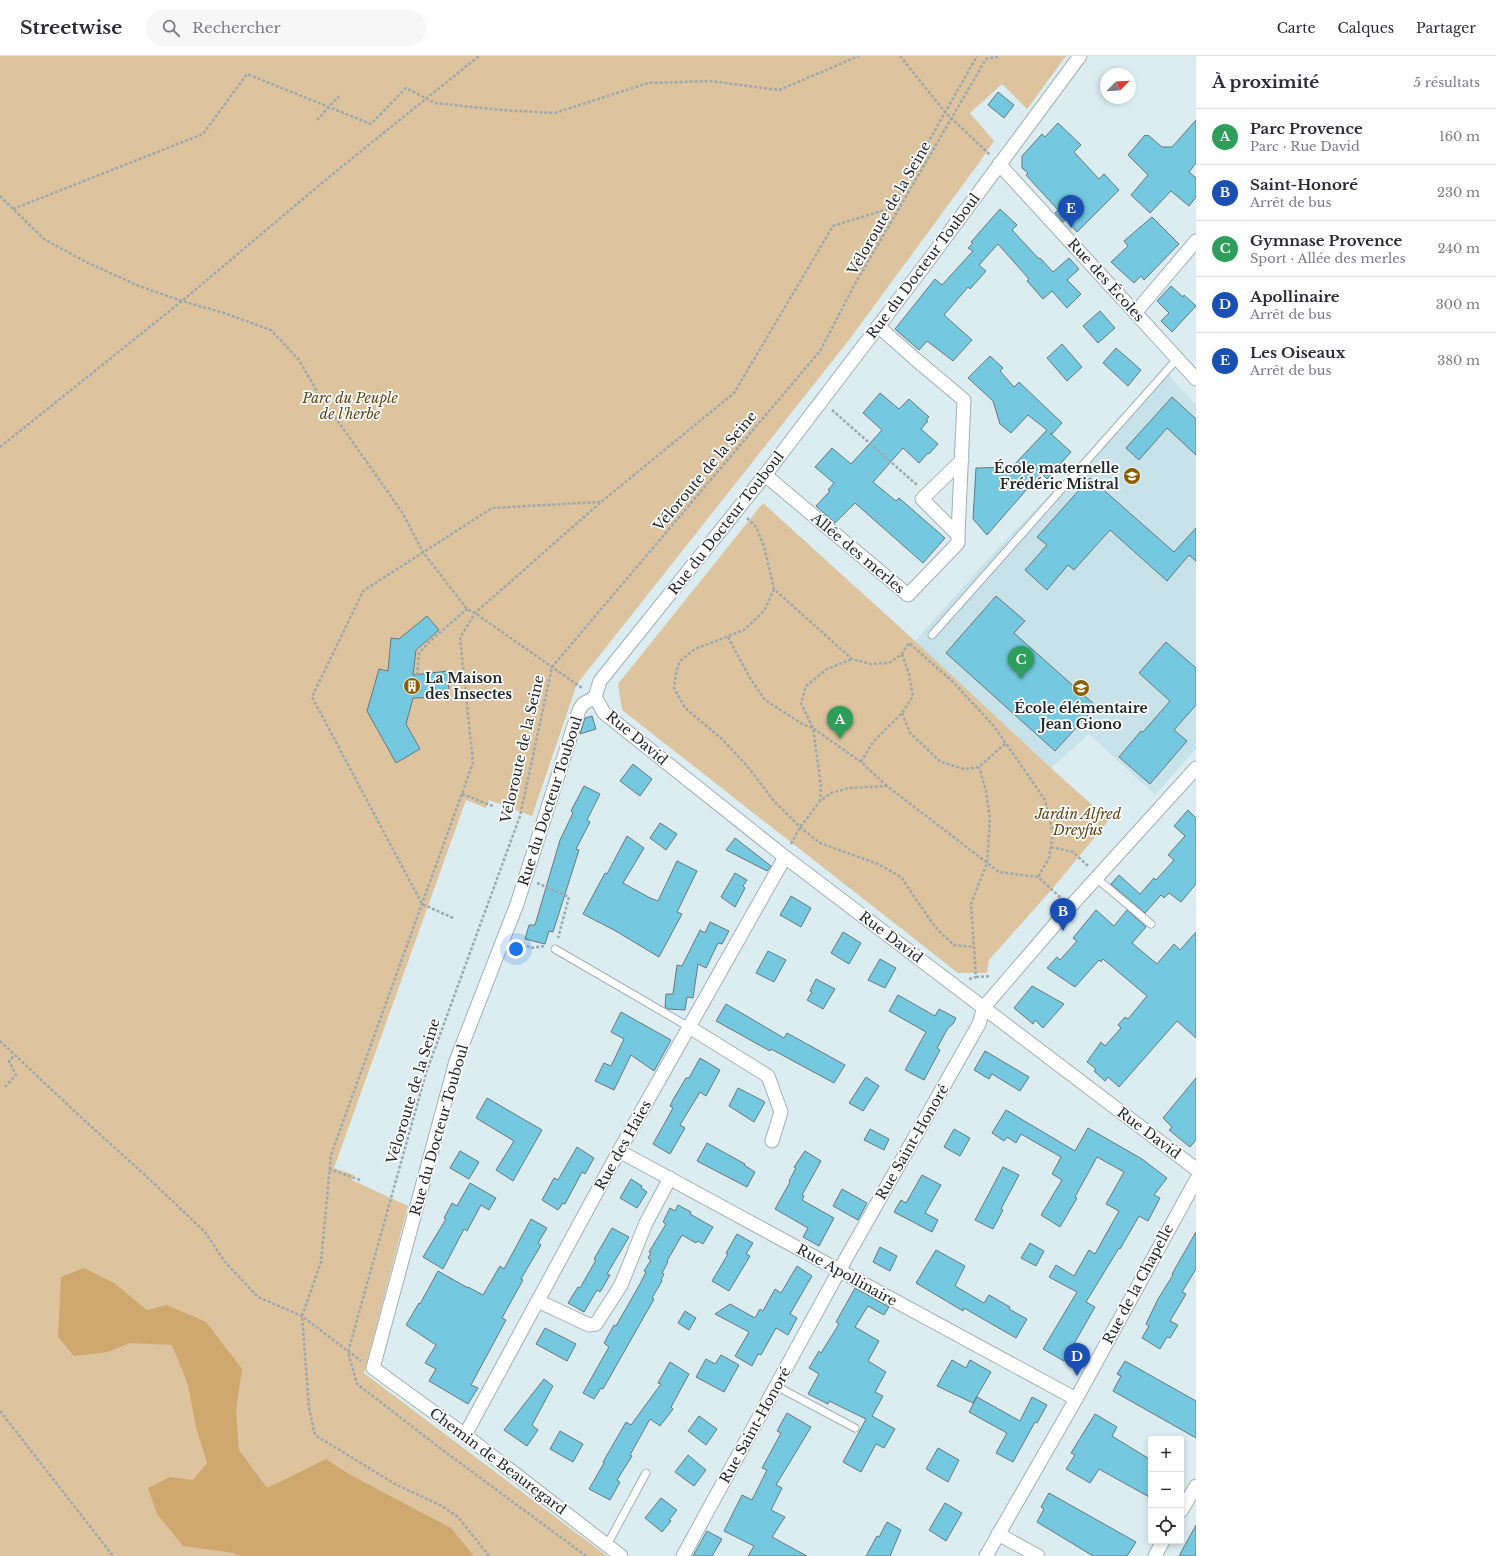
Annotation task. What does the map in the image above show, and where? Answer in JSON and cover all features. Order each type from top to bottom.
[{"type":"street","name":"Rue du Docteur Touboul","points":[[373,1368],[456,1061],[517,904],[579,710],[583,704],[596,697],[600,681],[739,508],[878,326],[1080,56]]},
{"type":"street","name":"Rue des Écoles","points":[[999,164],[1196,379]]},
{"type":"street","points":[[1135,313],[1196,241]]},
{"type":"street","points":[[878,326],[964,400],[958,534]]},
{"type":"street","points":[[958,534],[922,499],[962,460]]},
{"type":"street","name":"Allée des merles","points":[[764,475],[908,594],[958,543],[958,534]]},
{"type":"street","name":"Rue David","points":[[596,697],[604,713],[785,857],[1196,1169]]},
{"type":"street","name":"Rue Saint-Honoré","points":[[683,1556],[839,1271],[979,1024],[984,1007],[1071,906],[1196,768]]},
{"type":"street","name":"Rue des Haies","points":[[465,1435],[619,1151],[785,857]]},
{"type":"street","points":[[689,1027],[768,1076],[781,1112],[772,1141]]},
{"type":"street","name":"Rue Apollinaire","points":[[619,1151],[1076,1399]]},
{"type":"street","points":[[538,1301],[589,1325],[596,1324],[621,1285],[646,1223],[670,1178]]},
{"type":"street","name":"Rue de la Chapelle","points":[[986,1556],[1076,1399],[1196,1180]]},
{"type":"street","name":"Chemin de Beauregard","points":[[373,1368],[465,1435],[621,1556]]},
{"type":"street","points":[[1183,1508],[1196,1486]]},
{"type":"street","points":[[998,1534],[1038,1556]]},
{"type":"street","points":[[1155,1556],[1161,1544]]},
{"type":"lane","points":[[932,636],[1177,359]]},
{"type":"lane","points":[[1097,877],[1151,924]]},
{"type":"lane","points":[[555,949],[689,1027]]},
{"type":"lane","points":[[776,1386],[855,1428]]},
{"type":"lane","points":[[607,1545],[646,1473]]},
{"type":"path","points":[[0,446],[182,301],[329,177],[479,56]]},
{"type":"path","points":[[13,209],[203,134],[247,74],[371,124],[406,88],[435,103],[501,110],[554,113],[648,83],[710,81],[779,90],[859,56]]},
{"type":"path","points":[[900,56],[945,112],[999,164]]},
{"type":"path","name":"Véloroute de la Seine","points":[[348,1352],[426,1073],[520,816],[552,666],[820,350],[855,284],[986,59],[1000,56]]},
{"type":"path","points":[[317,120],[339,96]]},
{"type":"path","points":[[0,196],[44,239],[106,271],[139,286],[272,330],[299,360],[318,393],[402,512],[423,552],[467,610],[475,613],[596,697]]},
{"type":"path","points":[[821,400],[927,494]]},
{"type":"path","points":[[453,918],[422,904],[312,697],[362,591],[492,508],[601,502]]},
{"type":"path","points":[[739,508],[756,527],[764,546],[774,589],[852,659],[871,664],[889,663],[902,654],[909,643],[952,681],[994,726],[1045,800],[1053,834],[1049,858],[1038,877]]},
{"type":"path","points":[[774,589],[764,611],[744,630],[695,649],[680,661],[676,673],[674,688],[685,708],[721,738],[748,767],[774,800],[800,827],[820,843],[878,864],[901,877],[933,924],[943,935],[954,944],[974,947]]},
{"type":"path","points":[[417,675],[419,653],[433,638],[467,610]]},
{"type":"path","points":[[728,637],[750,678],[765,700],[804,725],[813,728],[861,762],[887,786],[999,872],[1038,877],[1071,906]]},
{"type":"path","points":[[861,762],[873,742],[902,713],[913,696],[909,674],[902,654]]},
{"type":"path","points":[[820,802],[822,786],[813,728],[801,703],[806,686],[827,669],[852,659]]},
{"type":"path","points":[[902,713],[910,733],[941,762],[964,769],[979,767],[1006,742]]},
{"type":"path","points":[[951,983],[976,977],[971,904],[987,863],[990,819],[986,791],[979,767]]},
{"type":"path","points":[[785,857],[800,827],[820,802],[832,793],[848,788],[887,786]]},
{"type":"path","points":[[462,794],[493,806]]},
{"type":"path","points":[[1051,847],[1073,852],[1097,877]]},
{"type":"path","points":[[505,935],[531,948],[547,946],[555,949],[569,897],[525,878]]},
{"type":"path","points":[[0,1041],[145,1175],[204,1232],[225,1262],[258,1297],[302,1316],[348,1352],[373,1368]]},
{"type":"path","points":[[5,1087],[16,1075],[8,1061],[14,1055]]},
{"type":"path","points":[[329,1169],[360,1180]]},
{"type":"path","points":[[348,1352],[358,1384],[440,1448],[586,1556]]},
{"type":"path","points":[[0,1411],[113,1556]]},
{"type":"shaded area","name":"École élémentaire Jean Giono","points":[[1167,373],[1196,405],[1196,749],[1155,795],[1089,734],[1051,768],[915,641],[999,547]]},
{"type":"shaded area","points":[[84,1268],[114,1283],[147,1310],[167,1305],[206,1322],[242,1369],[236,1411],[239,1450],[267,1488],[326,1459],[347,1473],[451,1528],[474,1556],[240,1556],[234,1553],[183,1546],[157,1514],[148,1488],[170,1477],[193,1480],[207,1463],[196,1427],[188,1385],[172,1345],[130,1343],[108,1352],[74,1356],[58,1337],[61,1277]]},
{"type":"green space","name":"Parc du Peuple de l'herbe","points":[[0,56],[1066,56],[1027,109],[1002,84],[970,113],[994,141],[849,340],[577,684],[532,816],[489,800],[486,808],[466,800],[334,1168],[354,1175],[352,1180],[408,1206],[364,1373],[607,1556],[0,1556]]},
{"type":"green space","name":"Jardin Alfred Dreyfus","points":[[763,503],[1109,820],[1053,888],[989,960],[987,973],[958,973],[622,710],[618,684]]},
{"type":"building","points":[[998,92],[1014,105],[1004,118],[988,105]]},
{"type":"building","points":[[1196,120],[1196,163],[1189,172],[1196,178],[1196,197],[1189,206],[1171,191],[1150,213],[1131,195],[1148,175],[1128,155],[1145,135],[1148,135],[1162,147],[1172,147]]},
{"type":"building","points":[[1058,123],[1081,145],[1074,152],[1099,179],[1104,174],[1119,190],[1077,232],[1066,220],[1063,222],[1055,213],[1058,210],[1026,175],[1028,173],[1022,168],[1022,156],[1042,134],[1045,137]]},
{"type":"building","points":[[1000,209],[1017,225],[1012,230],[1053,272],[1069,258],[1079,269],[1067,280],[1081,294],[1067,308],[1052,291],[1043,299],[1027,281],[1029,279],[998,244],[979,265],[986,271],[970,289],[968,287],[944,315],[972,340],[953,361],[927,341],[919,350],[895,329],[935,279],[942,285],[973,251],[968,248],[973,243],[971,242]]},
{"type":"building","points":[[1152,217],[1179,244],[1144,280],[1141,276],[1134,283],[1111,262],[1128,246],[1124,241]]},
{"type":"building","points":[[1171,286],[1196,306],[1172,332],[1161,321],[1169,313],[1157,301]]},
{"type":"building","points":[[1100,311],[1115,328],[1098,343],[1083,326]]},
{"type":"building","points":[[1062,344],[1082,367],[1067,381],[1047,358]]},
{"type":"building","points":[[1116,348],[1141,370],[1128,386],[1103,363]]},
{"type":"building","points":[[990,356],[1003,368],[1000,371],[1014,387],[1019,382],[1062,423],[1052,434],[1050,433],[1071,452],[1047,479],[1041,473],[987,535],[973,519],[976,468],[1012,467],[1047,430],[1028,415],[1011,433],[1000,424],[993,401],[968,378]]},
{"type":"building","points":[[880,393],[899,409],[909,399],[929,417],[926,420],[928,421],[921,429],[938,444],[919,463],[903,448],[873,482],[896,501],[899,498],[945,538],[923,563],[855,503],[835,523],[816,506],[830,491],[828,490],[834,483],[815,467],[832,448],[851,464],[882,430],[863,413]]},
{"type":"building","points":[[1172,397],[1196,419],[1196,455],[1167,428],[1139,460],[1126,448]]},
{"type":"building","points":[[1090,478],[1174,552],[1196,528],[1196,561],[1189,555],[1167,581],[1110,530],[1074,570],[1068,565],[1047,590],[1025,570],[1047,545],[1037,537]]},
{"type":"building","points":[[996,596],[1025,621],[1014,633],[1096,706],[1055,751],[946,653]]},
{"type":"building","name":"La Maison des Insectes","points":[[427,616],[439,630],[416,650],[413,675],[448,671],[449,697],[413,698],[406,724],[420,749],[396,763],[367,711],[379,669],[388,671],[391,638],[399,639]]},
{"type":"building","points":[[1166,642],[1196,668],[1196,705],[1174,730],[1187,741],[1150,784],[1119,757],[1141,731],[1143,732],[1170,701],[1139,673]]},
{"type":"building","points":[[592,716],[596,729],[580,734],[585,718]]},
{"type":"building","points":[[633,764],[652,779],[640,796],[620,781]]},
{"type":"building","points":[[584,786],[600,794],[587,820],[590,822],[576,849],[579,850],[553,932],[549,931],[545,944],[525,939],[529,925],[535,925],[560,840],[573,813],[571,811]]},
{"type":"building","points":[[1188,810],[1196,818],[1196,884],[1181,902],[1169,893],[1164,898],[1161,895],[1145,913],[1111,884],[1119,875],[1140,894],[1154,878],[1156,880],[1174,860],[1168,855],[1185,836],[1174,826]]},
{"type":"building","points":[[660,823],[677,834],[666,850],[650,838]]},
{"type":"building","points":[[627,836],[644,848],[623,883],[650,898],[658,901],[677,861],[697,871],[677,912],[682,914],[659,957],[614,930],[583,914],[605,873],[607,874]]},
{"type":"building","points":[[735,838],[771,866],[767,871],[726,850]]},
{"type":"building","points":[[735,873],[747,880],[743,886],[745,888],[735,907],[721,897]]},
{"type":"building","points":[[791,896],[811,908],[801,927],[780,915]]},
{"type":"building","points":[[1096,910],[1114,926],[1127,910],[1146,927],[1132,943],[1157,964],[1174,944],[1180,950],[1196,932],[1196,1038],[1177,1021],[1119,1087],[1108,1077],[1105,1081],[1094,1071],[1096,1069],[1087,1062],[1101,1042],[1105,1046],[1121,1028],[1118,1025],[1125,1017],[1128,1019],[1147,996],[1103,959],[1101,962],[1099,960],[1075,987],[1047,968],[1057,957],[1060,960],[1077,941],[1073,938]]},
{"type":"building","points":[[710,922],[729,931],[722,944],[718,943],[706,968],[698,964],[693,998],[687,997],[685,1010],[668,1009],[665,1007],[666,994],[673,994],[677,965],[682,966],[700,930],[705,933]]},
{"type":"building","points":[[843,932],[861,943],[849,964],[831,953]]},
{"type":"building","points":[[768,951],[786,960],[774,982],[756,973]]},
{"type":"building","points":[[880,959],[896,968],[885,988],[868,980]]},
{"type":"building","points":[[816,979],[835,989],[823,1009],[807,1000],[812,992],[810,991]]},
{"type":"building","points":[[1032,986],[1064,1004],[1043,1028],[1035,1020],[1033,1024],[1014,1008]]},
{"type":"building","points":[[898,995],[935,1016],[939,1009],[956,1018],[953,1024],[948,1028],[937,1048],[940,1050],[924,1080],[905,1070],[926,1032],[889,1011]]},
{"type":"building","points":[[726,1004],[784,1038],[787,1033],[845,1065],[834,1083],[771,1049],[770,1051],[716,1021]]},
{"type":"building","points":[[621,1012],[671,1040],[654,1071],[631,1055],[614,1090],[595,1081],[604,1063],[611,1066],[624,1039],[611,1032]]},
{"type":"building","points":[[985,1051],[1029,1077],[1020,1091],[992,1074],[989,1079],[974,1070]]},
{"type":"building","points":[[700,1058],[720,1070],[706,1096],[700,1092],[680,1125],[685,1128],[670,1154],[653,1144],[673,1108],[670,1106],[674,1098],[686,1078],[689,1078]]},
{"type":"building","points":[[866,1077],[879,1086],[863,1111],[849,1103]]},
{"type":"building","points":[[1196,1078],[1196,1140],[1190,1147],[1169,1130],[1172,1127],[1163,1118]]},
{"type":"building","points":[[738,1088],[765,1102],[754,1122],[729,1106]]},
{"type":"building","points":[[487,1098],[542,1130],[513,1181],[496,1170],[514,1141],[476,1118]]},
{"type":"building","points":[[1006,1110],[1075,1151],[1088,1128],[1142,1159],[1167,1178],[1154,1195],[1160,1198],[1148,1221],[1139,1216],[1086,1302],[1095,1307],[1064,1361],[1043,1349],[1077,1292],[1049,1277],[1056,1265],[1074,1276],[1089,1250],[1095,1254],[1119,1211],[1106,1204],[1124,1172],[1097,1157],[1075,1197],[1077,1198],[1060,1227],[1041,1215],[1062,1180],[1052,1174],[1061,1157],[1021,1134],[1016,1143],[1007,1137],[1004,1141],[992,1133]]},
{"type":"building","points":[[870,1129],[889,1139],[884,1150],[864,1140]]},
{"type":"building","points":[[954,1129],[970,1138],[960,1156],[944,1147]]},
{"type":"building","points":[[707,1143],[745,1164],[744,1165],[755,1172],[747,1187],[697,1161]]},
{"type":"building","points":[[577,1147],[594,1158],[585,1174],[582,1172],[565,1204],[563,1203],[558,1210],[542,1200],[554,1178],[558,1180]]},
{"type":"building","points":[[460,1151],[479,1162],[469,1179],[450,1168]]},
{"type":"building","points":[[805,1151],[821,1161],[802,1195],[804,1196],[802,1200],[834,1218],[819,1246],[803,1237],[808,1228],[775,1209],[790,1182],[789,1181],[796,1168],[794,1167]]},
{"type":"building","points":[[1003,1167],[1019,1175],[1001,1209],[1003,1210],[993,1229],[975,1220]]},
{"type":"building","points":[[922,1175],[941,1185],[925,1213],[938,1220],[932,1232],[894,1212],[901,1200],[906,1203]]},
{"type":"building","points":[[631,1179],[642,1186],[641,1188],[647,1192],[637,1208],[620,1198]]},
{"type":"building","points":[[470,1183],[496,1198],[489,1210],[481,1205],[467,1231],[464,1229],[443,1269],[423,1257],[446,1219],[444,1218],[452,1203],[457,1206]]},
{"type":"building","points":[[842,1189],[867,1203],[858,1220],[833,1206]]},
{"type":"building","points":[[678,1205],[691,1212],[690,1214],[713,1227],[703,1244],[698,1241],[696,1243],[682,1235],[667,1261],[668,1262],[662,1273],[664,1274],[661,1280],[662,1281],[652,1298],[654,1299],[603,1389],[601,1388],[594,1399],[583,1393],[609,1347],[604,1343],[614,1325],[616,1326],[646,1272],[644,1271],[651,1260],[648,1258],[651,1253],[649,1252],[666,1224],[663,1222],[670,1208],[675,1211]]},
{"type":"building","points":[[531,1219],[547,1228],[538,1243],[541,1245],[521,1279],[523,1280],[502,1318],[506,1320],[471,1385],[478,1388],[468,1404],[429,1381],[436,1369],[425,1363],[436,1345],[406,1325],[419,1303],[420,1304],[438,1271],[483,1295],[500,1266],[504,1269]]},
{"type":"building","points":[[612,1228],[629,1237],[607,1274],[610,1275],[600,1292],[597,1290],[584,1312],[568,1303],[578,1287],[580,1288],[596,1260],[594,1259]]},
{"type":"building","points":[[1196,1232],[1196,1269],[1182,1292],[1186,1294],[1170,1321],[1178,1325],[1170,1338],[1167,1337],[1160,1349],[1142,1338],[1149,1326],[1146,1324],[1158,1299],[1173,1275],[1172,1274]]},
{"type":"building","points":[[737,1234],[753,1243],[746,1254],[750,1256],[729,1291],[712,1281],[728,1254],[726,1253]]},
{"type":"building","points":[[1030,1243],[1044,1251],[1036,1266],[1021,1258]]},
{"type":"building","points":[[880,1247],[897,1256],[890,1271],[873,1262]]},
{"type":"building","points":[[936,1250],[965,1266],[955,1286],[984,1303],[989,1295],[1027,1319],[1016,1338],[964,1308],[963,1311],[916,1283]]},
{"type":"building","points":[[797,1266],[812,1276],[790,1314],[797,1318],[788,1335],[776,1328],[761,1355],[758,1354],[752,1366],[735,1356],[749,1332],[715,1314],[730,1304],[755,1318],[760,1309],[763,1311],[775,1289],[781,1293]]},
{"type":"building","points":[[855,1288],[889,1307],[884,1315],[868,1306],[855,1327],[879,1341],[868,1361],[886,1372],[875,1392],[883,1396],[872,1416],[895,1429],[884,1448],[876,1444],[861,1472],[843,1462],[866,1419],[829,1401],[828,1404],[808,1394],[819,1374],[809,1368],[819,1351],[821,1353],[839,1324],[836,1322]]},
{"type":"building","points":[[685,1311],[696,1318],[689,1330],[678,1323]]},
{"type":"building","points":[[545,1328],[576,1344],[567,1361],[536,1344]]},
{"type":"building","points":[[721,1355],[739,1365],[724,1392],[696,1377],[706,1359],[715,1364]]},
{"type":"building","points":[[952,1360],[966,1368],[970,1360],[991,1372],[973,1403],[937,1386]]},
{"type":"building","points":[[1125,1361],[1196,1401],[1196,1438],[1113,1391],[1121,1376],[1117,1374]]},
{"type":"building","points":[[670,1362],[689,1374],[671,1407],[673,1409],[660,1426],[650,1419],[630,1455],[632,1456],[617,1480],[620,1482],[610,1500],[589,1489],[626,1422],[631,1425],[661,1384],[658,1383]]},
{"type":"building","points":[[544,1379],[553,1386],[532,1425],[538,1430],[527,1446],[504,1430]]},
{"type":"building","points":[[977,1397],[1020,1421],[1032,1397],[1047,1405],[1037,1423],[1035,1422],[1013,1462],[996,1453],[1007,1433],[969,1412]]},
{"type":"building","points":[[787,1413],[811,1427],[776,1485],[782,1488],[771,1510],[785,1517],[772,1537],[807,1556],[748,1556],[754,1546],[724,1531],[742,1495],[752,1500],[767,1470],[762,1468],[781,1433],[777,1431]]},
{"type":"building","points":[[1095,1414],[1117,1427],[1112,1436],[1148,1458],[1148,1496],[1099,1469],[1090,1483],[1066,1469],[1075,1455],[1071,1453]]},
{"type":"building","points":[[699,1416],[717,1429],[706,1445],[688,1431]]},
{"type":"building","points":[[560,1431],[583,1444],[573,1462],[550,1449]]},
{"type":"building","points":[[938,1448],[959,1460],[948,1482],[926,1469]]},
{"type":"building","points":[[688,1455],[706,1470],[694,1486],[675,1472]]},
{"type":"building","points":[[1049,1493],[1136,1542],[1127,1556],[1093,1556],[1037,1522],[1044,1509],[1041,1507]]},
{"type":"building","points":[[661,1498],[677,1510],[669,1520],[671,1521],[662,1532],[645,1518]]},
{"type":"building","points":[[945,1503],[962,1513],[946,1541],[929,1530]]},
{"type":"building","points":[[887,1522],[901,1530],[890,1556],[866,1556],[877,1536],[879,1537]]},
{"type":"building","points":[[1196,1525],[1196,1556],[1179,1556]]},
{"type":"building","points":[[707,1531],[722,1539],[712,1556],[693,1556]]},
{"type":"place","name":"Les Oiseaux","points":[[1071,228]]},
{"type":"place","name":"École maternelle Frédéric Mistral","points":[[1132,476]]},
{"type":"place","name":"Gymnase Provence","points":[[1021,679]]},
{"type":"place","name":"La Maison des Insectes","points":[[412,686]]},
{"type":"place","name":"École élémentaire Jean Giono","points":[[1081,688]]},
{"type":"place","name":"Parc Provence","points":[[840,739]]},
{"type":"place","name":"Saint-Honoré","points":[[1063,931]]},
{"type":"place","name":"Apollinaire","points":[[1077,1376]]}]
